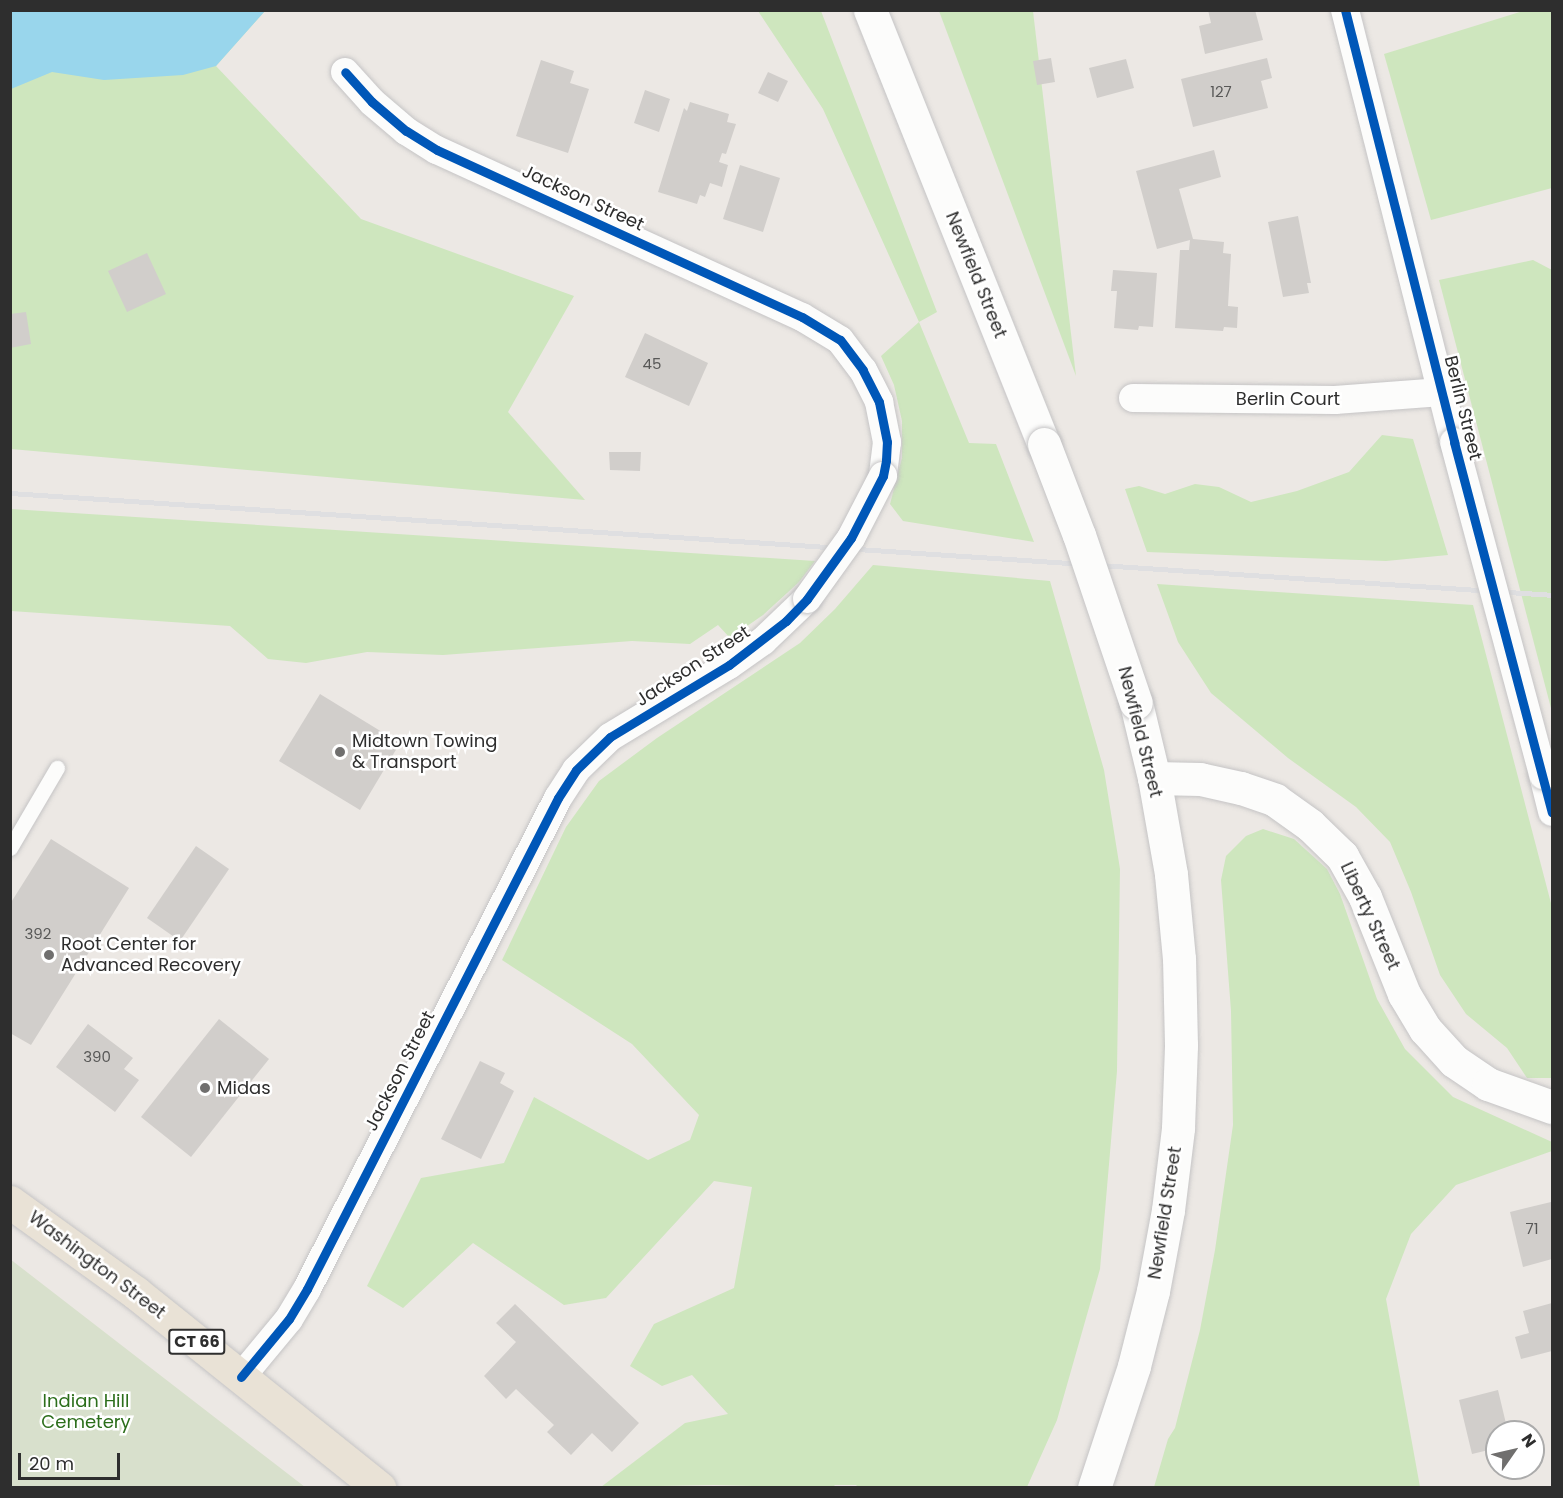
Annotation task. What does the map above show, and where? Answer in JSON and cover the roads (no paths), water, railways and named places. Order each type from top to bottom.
[{"type":"highway","name":"Washington Street","points":[[10,1202],[136,1293],[379,1488]]},
{"type":"main road","name":"Newfield Street","points":[[870,10],[1079,535],[1136,703],[1154,778],[1171,874],[1179,959],[1181,1046],[1178,1128],[1168,1210],[1153,1291],[1134,1366],[1094,1488]]},
{"type":"main road","name":"Liberty Street","points":[[1154,778],[1200,779],[1241,788],[1275,800],[1310,825],[1342,856],[1365,897],[1404,993],[1425,1029],[1454,1061],[1488,1084],[1552,1107]]},
{"type":"street","name":"Berlin Street","points":[[1345,10],[1454,442],[1552,812]]},
{"type":"street","name":"Jackson Street","points":[[241,1377],[289,1318],[307,1289],[558,798],[576,770],[610,738],[729,665],[763,641],[807,599],[851,538],[883,476],[887,442],[879,402],[863,370],[840,340],[802,317],[437,150],[406,131],[372,102],[345,72]]},
{"type":"street","name":"Berlin Court","points":[[1133,398],[1335,400],[1442,392]]},
{"type":"lane","points":[[10,848],[57,768]]},
{"type":"water","points":[[11,10],[265,11],[216,66],[183,75],[104,80],[52,72],[11,89]]},
{"type":"railway","points":[[10,493],[1552,595]]},
{"type":"place","name":"Midtown Towing & Transport","points":[[340,752]]},
{"type":"place","name":"Root Center for Advanced Recovery","points":[[49,955]]},
{"type":"place","name":"Midas","points":[[205,1088]]},
{"type":"park label","name":"Indian Hill Cemetery","points":[[86,1412]]}]
